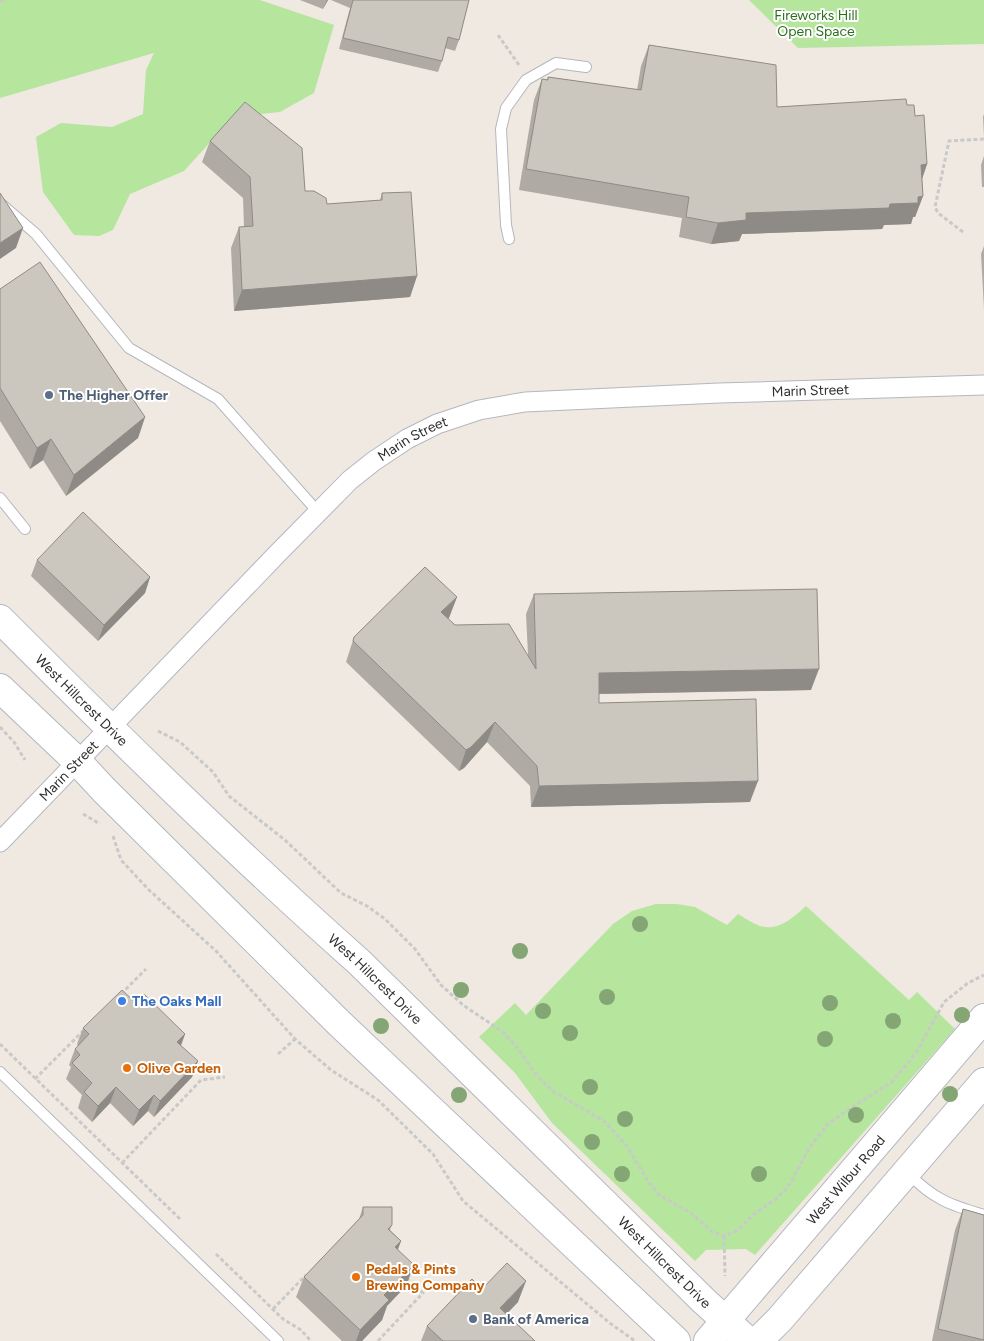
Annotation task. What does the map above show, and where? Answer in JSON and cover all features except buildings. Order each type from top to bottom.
[{"type":"main road","name":"West Hillcrest Drive","points":[[0,619],[136,755],[300,910],[359,962],[704,1301],[748,1341]]},
{"type":"main road","points":[[0,688],[78,762],[338,1022],[676,1341]]},
{"type":"main road","name":"West Wilbur Road","points":[[708,1341],[984,1018]]},
{"type":"main road","points":[[758,1341],[780,1319],[984,1082]]},
{"type":"street","name":"Marin Street","points":[[0,842],[318,512],[356,475],[407,439],[437,424],[480,410],[526,402],[720,393],[984,385]]},
{"type":"lane","points":[[509,239],[506,225],[501,129],[506,108],[526,80],[556,63],[586,67]]},
{"type":"lane","points":[[0,202],[36,234],[129,348],[218,399],[318,512]]},
{"type":"lane","points":[[0,498],[25,529]]},
{"type":"lane","points":[[0,1072],[278,1341]]},
{"type":"lane","points":[[906,1171],[922,1188],[951,1206],[983,1211]]},
{"type":"path","points":[[0,1],[4,0]]},
{"type":"path","points":[[498,34],[522,69],[526,80]]},
{"type":"path","points":[[963,232],[938,213],[935,207],[936,196],[950,141],[984,139]]},
{"type":"path","points":[[0,728],[14,742],[25,760]]},
{"type":"path","points":[[158,732],[180,742],[214,772],[229,796],[285,840],[337,889],[385,919],[415,949],[441,985],[463,1005],[503,1032],[538,1077],[554,1092],[604,1121],[626,1145],[648,1182],[659,1195],[691,1214],[712,1232],[724,1236],[737,1231],[754,1214],[777,1198],[788,1187],[810,1147],[828,1125],[852,1107],[892,1082],[916,1053],[944,1002],[968,983],[984,975]]},
{"type":"path","points":[[83,814],[103,826]]},
{"type":"path","points":[[111,833],[122,860],[149,890],[216,951],[295,1040],[330,1070],[378,1100],[432,1154],[463,1201],[604,1318],[635,1341]]},
{"type":"path","points":[[118,996],[146,969]]},
{"type":"path","points":[[35,1079],[84,1030]]},
{"type":"path","points":[[278,1054],[295,1040]]},
{"type":"path","points":[[0,1044],[180,1219]]},
{"type":"path","points":[[122,1163],[201,1080],[225,1077]]},
{"type":"path","points":[[724,1236],[725,1276]]},
{"type":"path","points":[[216,1254],[273,1309],[301,1330],[311,1341]]},
{"type":"path","points":[[273,1309],[312,1269]]},
{"type":"path","points":[[378,1341],[423,1293],[399,1272]]},
{"type":"green space","points":[[0,0],[260,0],[334,25],[314,93],[280,112],[233,117],[184,171],[130,194],[113,230],[99,236],[74,235],[43,192],[36,137],[61,123],[112,127],[143,114],[146,70],[154,53],[0,98]]},
{"type":"green space","name":"Fireworks Hill Open Space","points":[[749,0],[984,0],[984,44],[798,48]]},
{"type":"green space","points":[[656,904],[677,904],[695,907],[727,925],[738,914],[757,925],[767,927],[773,927],[785,922],[806,906],[909,1000],[917,992],[955,1029],[755,1255],[746,1249],[706,1250],[695,1261],[552,1123],[515,1073],[479,1037],[515,1003],[526,1015],[613,924],[632,911]]},
{"type":"place","name":"The Higher Offer","points":[[49,395]]},
{"type":"place","name":"The Oaks Mall","points":[[122,1001]]},
{"type":"place","name":"Olive Garden","points":[[127,1068]]},
{"type":"place","name":"Pedals & Pints Brewing Company","points":[[356,1277]]},
{"type":"place","name":"Bank of America","points":[[473,1319]]}]
